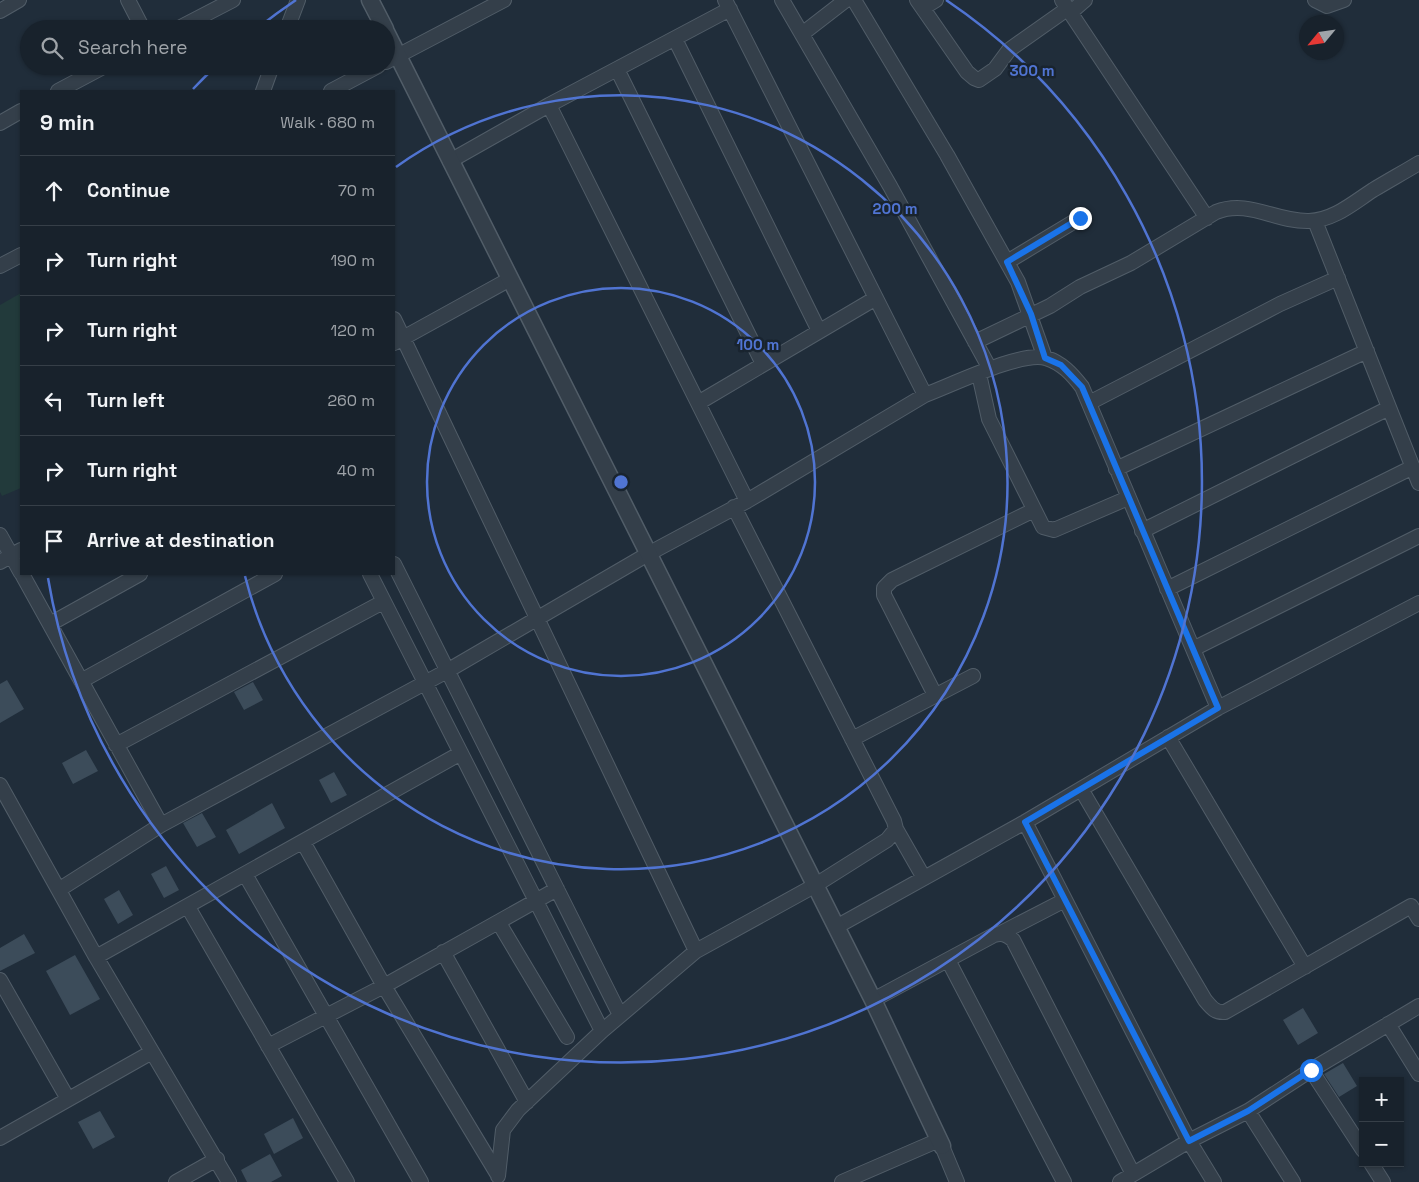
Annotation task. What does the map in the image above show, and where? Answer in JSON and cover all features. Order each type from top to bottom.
[{"type":"street","points":[[0,11],[19,0]]},
{"type":"street","points":[[128,0],[138,20]]},
{"type":"street","points":[[194,20],[231,0]]},
{"type":"street","points":[[290,20],[298,0]]},
{"type":"street","points":[[370,0],[381,20]]},
{"type":"street","points":[[395,57],[504,0]]},
{"type":"street","points":[[782,0],[890,186],[975,342],[984,372],[989,419],[1043,527],[1054,530],[1128,498]]},
{"type":"street","points":[[802,34],[846,0]]},
{"type":"street","points":[[854,0],[947,155],[1007,262],[1031,314],[1045,358]]},
{"type":"street","points":[[936,0],[920,4],[967,72],[979,80],[995,69],[1009,50],[1066,7],[1085,0]]},
{"type":"street","points":[[1315,0],[1327,6],[1344,0]]},
{"type":"street","points":[[450,161],[550,105],[618,71],[728,5],[926,396]]},
{"type":"street","points":[[1066,7],[1207,218]]},
{"type":"street","points":[[674,39],[819,332]]},
{"type":"street","points":[[395,64],[450,161],[836,927],[941,1143],[957,1182]]},
{"type":"street","points":[[618,71],[763,364]]},
{"type":"street","points":[[60,90],[88,75]]},
{"type":"street","points":[[263,90],[269,75]]},
{"type":"street","points":[[333,90],[361,75]]},
{"type":"street","points":[[550,105],[698,402],[740,504],[852,739],[894,821],[896,829],[924,878]]},
{"type":"street","points":[[0,123],[20,112]]},
{"type":"street","points":[[975,342],[1050,306],[1080,287],[1131,263],[1227,208],[1240,206],[1294,221],[1315,221],[1344,210],[1419,162]]},
{"type":"street","points":[[1007,262],[1080,218]]},
{"type":"street","points":[[1315,221],[1419,483]]},
{"type":"street","points":[[0,266],[20,256]]},
{"type":"street","points":[[1089,403],[1280,304],[1338,278]]},
{"type":"street","points":[[398,340],[510,279]]},
{"type":"street","points":[[698,402],[876,298]]},
{"type":"street","points":[[395,324],[398,340],[538,620],[696,951]]},
{"type":"street","points":[[1116,469],[1367,351]]},
{"type":"street","points":[[60,889],[161,825],[538,620],[648,554],[740,504],[926,396],[984,372],[1030,358],[1045,358],[1061,365],[1073,375],[1082,387],[1218,708]]},
{"type":"street","points":[[1142,531],[1389,408]]},
{"type":"street","points":[[1167,590],[1413,467]]},
{"type":"street","points":[[935,695],[884,595],[884,588],[892,580],[1034,510]]},
{"type":"street","points":[[0,535],[20,570]]},
{"type":"street","points":[[1193,649],[1419,536]]},
{"type":"street","points":[[395,566],[620,1015]]},
{"type":"street","points":[[23,575],[161,825]]},
{"type":"street","points":[[50,624],[138,575]]},
{"type":"street","points":[[81,681],[273,575]]},
{"type":"street","points":[[370,575],[602,1031]]},
{"type":"street","points":[[116,745],[383,602]]},
{"type":"street","points":[[836,927],[1025,822],[1218,708],[1419,604]]},
{"type":"street","points":[[852,739],[973,676]]},
{"type":"street","points":[[1168,737],[1305,966]]},
{"type":"street","points":[[96,957],[461,753]]},
{"type":"street","points":[[0,785],[60,889],[96,957],[229,1182]]},
{"type":"street","points":[[1080,789],[1205,1000],[1214,1010],[1225,1012],[1410,906],[1419,918]]},
{"type":"street","points":[[1025,822],[1189,1141],[1214,1182]]},
{"type":"street","points":[[498,1179],[503,1130],[527,1102],[620,1015],[696,951],[814,886],[887,840],[896,829]]},
{"type":"street","points":[[303,842],[384,986],[498,1179]]},
{"type":"street","points":[[245,874],[422,1182]]},
{"type":"street","points":[[268,1046],[384,986],[557,889]]},
{"type":"street","points":[[872,1000],[1065,900]]},
{"type":"street","points":[[188,907],[347,1182]]},
{"type":"street","points":[[499,923],[567,1037]]},
{"type":"street","points":[[1001,933],[1013,940],[1134,1174]]},
{"type":"street","points":[[443,952],[527,1102]]},
{"type":"street","points":[[948,960],[1064,1182]]},
{"type":"street","points":[[0,980],[4,998],[68,1099]]},
{"type":"street","points":[[1120,1182],[1189,1141],[1248,1111],[1311,1070],[1419,1006]]},
{"type":"street","points":[[1388,1024],[1419,1074]]},
{"type":"street","points":[[0,1138],[152,1052]]},
{"type":"street","points":[[1311,1070],[1359,1144]]},
{"type":"street","points":[[1248,1111],[1293,1182]]},
{"type":"street","points":[[842,1182],[941,1143]]},
{"type":"street","points":[[176,1182],[217,1159]]},
{"type":"street","points":[[1374,1167],[1383,1182]]},
{"type":"green space","points":[[20,294],[20,488],[2,496],[0,492],[0,305]]},
{"type":"building","points":[[7,680],[24,709],[0,723],[0,684]]},
{"type":"building","points":[[253,682],[263,700],[244,710],[234,692]]},
{"type":"building","points":[[86,750],[98,771],[73,784],[62,763]]},
{"type":"building","points":[[334,772],[347,795],[331,803],[319,780]]},
{"type":"building","points":[[272,803],[285,828],[239,854],[226,830]]},
{"type":"building","points":[[202,813],[216,837],[197,847],[183,823]]},
{"type":"building","points":[[166,866],[179,890],[164,898],[151,874]]},
{"type":"building","points":[[119,890],[133,915],[118,924],[104,899]]},
{"type":"building","points":[[24,934],[35,953],[0,971],[0,948]]},
{"type":"building","points":[[75,955],[100,999],[70,1015],[46,971]]},
{"type":"building","points":[[1303,1008],[1318,1033],[1298,1045],[1283,1020]]},
{"type":"building","points":[[1343,1063],[1357,1086],[1339,1097],[1324,1074]]},
{"type":"building","points":[[100,1111],[115,1137],[93,1149],[78,1122]]},
{"type":"building","points":[[293,1118],[303,1138],[274,1154],[264,1134]]},
{"type":"building","points":[[270,1154],[282,1176],[271,1182],[247,1182],[241,1170]]},
{"type":"route","points":[[1080,218],[1007,262],[1018,282],[1031,314],[1045,358],[1061,365],[1073,375],[1082,387],[1218,708],[1025,822],[1189,1141],[1248,1111],[1311,1070]]}]
